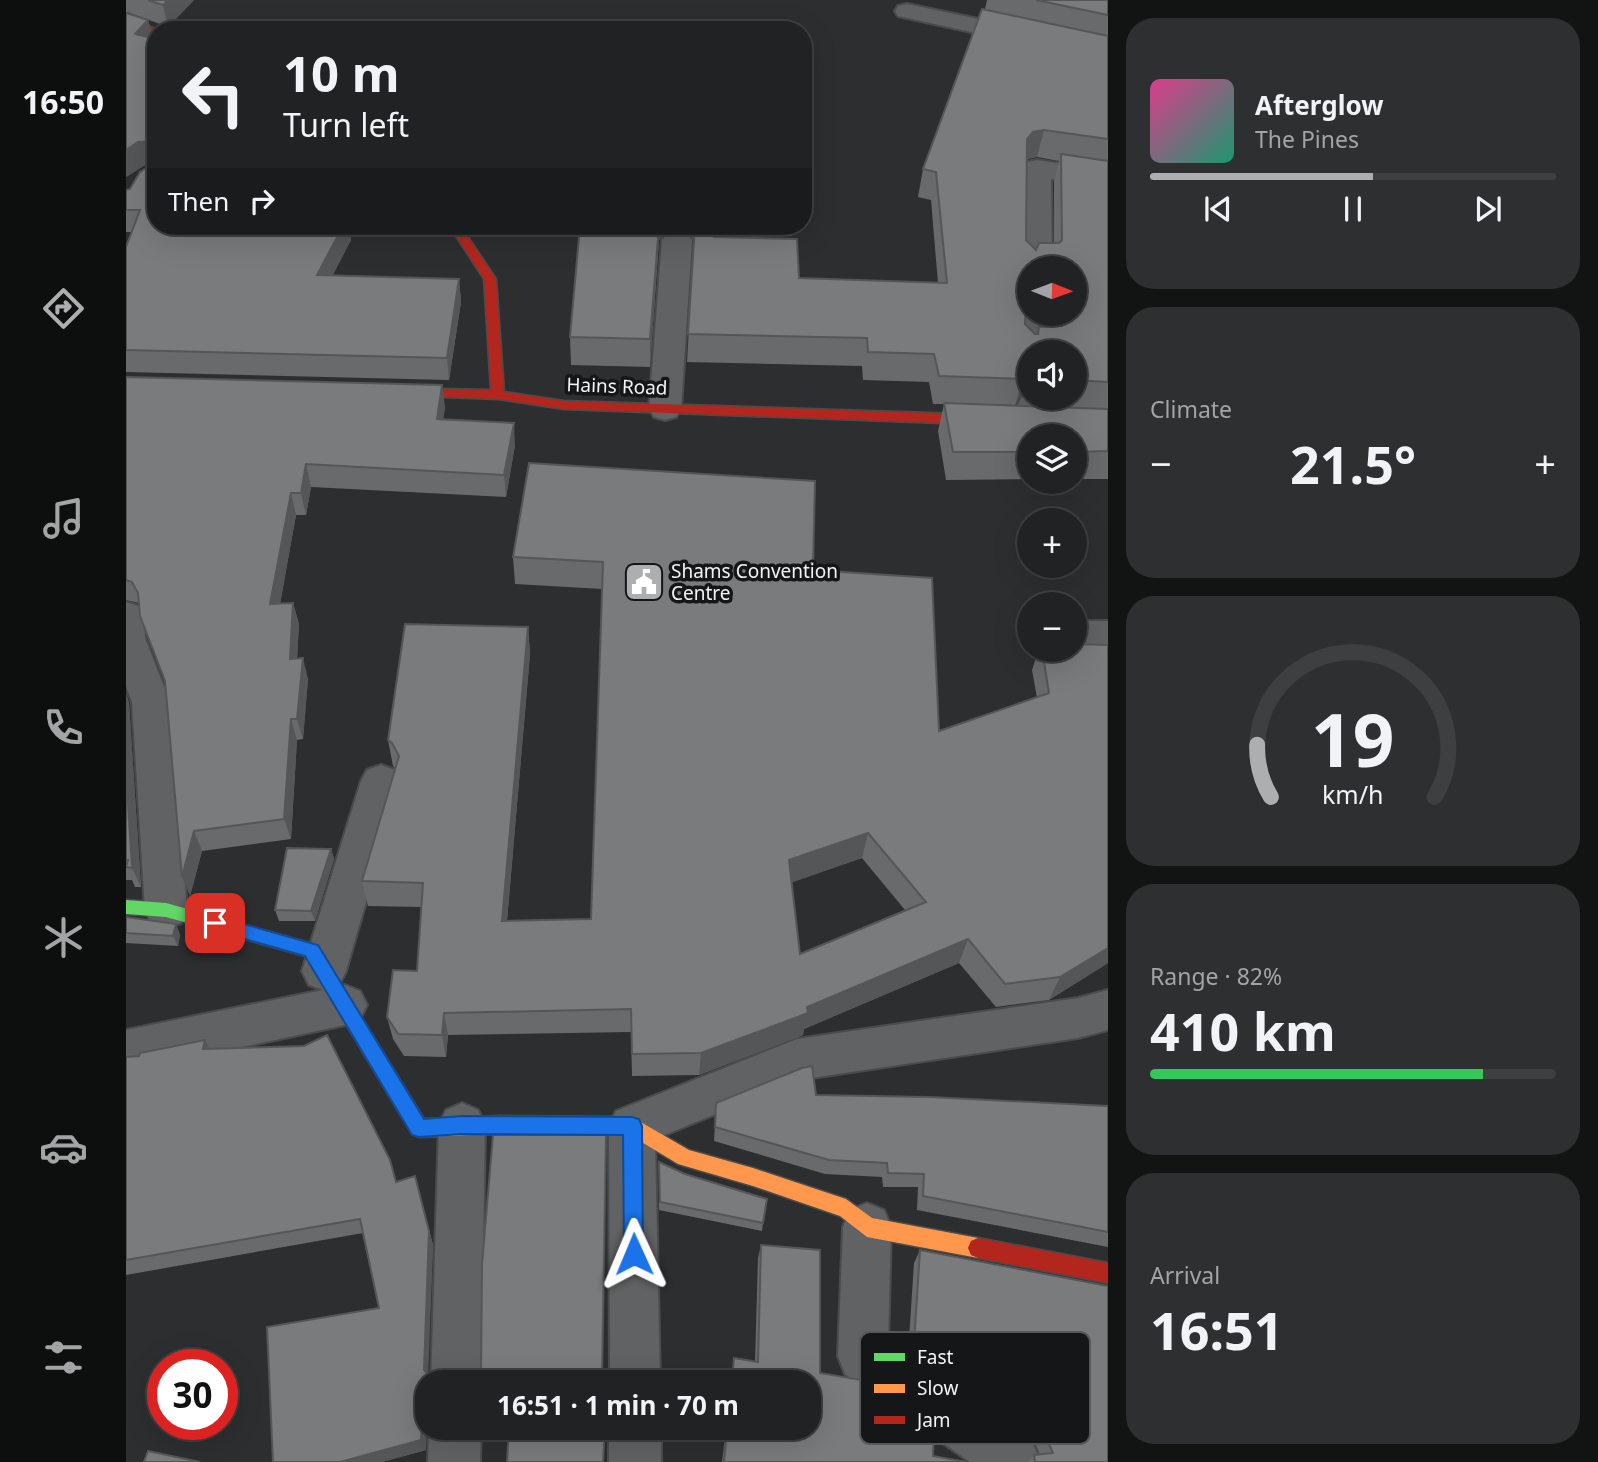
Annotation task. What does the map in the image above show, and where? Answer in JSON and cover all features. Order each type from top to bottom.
[{"type":"street","points":[[907,11],[1108,54]]},
{"type":"street","points":[[126,23],[147,29]]},
{"type":"street","points":[[1037,256],[1037,168],[1108,179]]},
{"type":"street","points":[[461,235],[490,279],[498,394]]},
{"type":"street","points":[[665,409],[677,240]]},
{"type":"street","name":"Hains Road","points":[[374,392],[498,394],[564,405],[665,409],[1034,413]]},
{"type":"street","points":[[126,615],[127,638],[151,702],[166,909]]},
{"type":"street","points":[[1087,635],[1108,635]]},
{"type":"street","points":[[334,988],[381,781]]},
{"type":"street","points":[[126,907],[166,909],[311,950],[419,1128],[462,1125],[632,1126],[797,1060],[1078,1018],[1108,1010]]},
{"type":"street","points":[[126,1051],[334,988]]},
{"type":"street","points":[[456,1370],[462,1125]]},
{"type":"street","points":[[632,1126],[685,1158],[753,1177],[846,1209],[867,1227],[1108,1273]]},
{"type":"street","points":[[632,1126],[635,1370]]},
{"type":"street","points":[[864,1332],[867,1227]]},
{"type":"street","points":[[454,1440],[454,1462]]},
{"type":"street","points":[[635,1440],[635,1462]]},
{"type":"street","points":[[989,1444],[1015,1462]]},
{"type":"building","points":[[148,0],[168,0],[163,5]]},
{"type":"building","points":[[1036,0],[1108,0],[1108,15]]},
{"type":"building","points":[[982,9],[1108,36],[1108,139],[1044,130],[1033,132],[1027,139],[1026,240],[1036,250],[1039,243],[1059,243],[1062,240],[1061,154],[1108,161],[1108,382],[1087,381],[1087,340],[1017,340],[1017,379],[939,376],[934,354],[868,352],[867,338],[688,334],[694,235],[797,239],[799,278],[947,283],[936,172],[923,169]]},
{"type":"building","points":[[126,13],[148,20],[135,34],[147,37],[147,141],[138,142],[126,150]]},
{"type":"building","points":[[147,168],[147,235],[338,235],[317,275],[459,279],[447,358],[126,350],[126,247],[140,210],[126,210],[126,190],[130,189],[140,172]]},
{"type":"building","points":[[579,235],[658,235],[650,339],[570,337]]},
{"type":"building","points":[[126,377],[442,385],[437,419],[514,423],[504,475],[306,464],[301,493],[291,493],[270,604],[293,603],[290,659],[303,658],[297,719],[291,719],[284,819],[194,831],[182,877],[165,681],[140,616],[138,593],[132,582],[126,580]]},
{"type":"building","points":[[944,403],[1017,406],[1017,410],[1108,409],[1108,451],[1087,452],[1087,424],[1017,424],[1017,452],[953,452]]},
{"type":"building","points":[[529,463],[815,481],[813,570],[932,578],[939,731],[1049,693],[1044,662],[1087,662],[1087,644],[1108,645],[1108,948],[1060,977],[1005,984],[968,939],[807,1007],[808,1013],[701,1053],[632,1054],[631,1009],[444,1013],[442,1035],[398,1034],[387,1017],[393,970],[417,971],[423,883],[362,881],[399,756],[388,740],[405,624],[528,627],[502,921],[591,919],[603,562],[513,557]],"holes":[[[868,833],[926,902],[800,954],[789,860]]]},
{"type":"building","points":[[126,771],[132,868],[126,867]]},
{"type":"building","points":[[287,848],[331,849],[311,911],[275,910]]},
{"type":"building","points":[[126,917],[176,924],[173,936],[126,933]]},
{"type":"building","points":[[327,1035],[390,1160],[396,1182],[415,1176],[429,1231],[424,1370],[415,1370],[415,1440],[421,1440],[340,1462],[273,1462],[267,1327],[379,1308],[360,1219],[126,1260],[126,1057],[205,1040],[203,1049],[304,1046]]},
{"type":"building","points":[[812,1066],[816,1095],[930,1097],[1108,1106],[1108,1232],[923,1196],[924,1174],[888,1173],[887,1163],[829,1160],[715,1127],[716,1103]]},
{"type":"building","points":[[493,1135],[606,1135],[602,1370],[481,1370],[482,1264]]},
{"type":"building","points":[[659,1162],[685,1174],[767,1199],[763,1223],[660,1202]]},
{"type":"building","points":[[761,1245],[820,1250],[820,1370],[733,1370],[734,1358],[758,1362]]},
{"type":"building","points":[[920,1250],[1108,1286],[1108,1462],[1035,1462],[1034,1455],[1053,1453],[1049,1444],[1090,1444],[1090,1332],[915,1332]]},
{"type":"building","points":[[821,1373],[860,1380],[860,1444],[933,1444],[933,1456],[966,1462],[724,1462],[726,1440],[821,1440]]},
{"type":"building","points":[[508,1440],[604,1440],[603,1462],[507,1462]]},
{"type":"building","points":[[148,1451],[200,1462],[144,1462]]},
{"type":"traffic: fast","points":[[126,907],[166,910],[311,950],[419,1128],[500,1125]]},
{"type":"traffic: slow","points":[[500,1125],[632,1126],[685,1158],[753,1177],[846,1209],[867,1227],[978,1248]]},
{"type":"traffic: jam","points":[[126,23],[147,29]]},
{"type":"traffic: jam","points":[[461,235],[490,279],[498,395],[564,405],[994,420]]},
{"type":"traffic: jam","points":[[391,392],[498,395]]},
{"type":"traffic: jam","points":[[978,1248],[1108,1273]]},
{"type":"place","name":"Shams Convention Centre","points":[[644,582]]},
{"type":"route","points":[[215,923],[311,950],[419,1128],[462,1125],[632,1126],[634,1254]]}]
